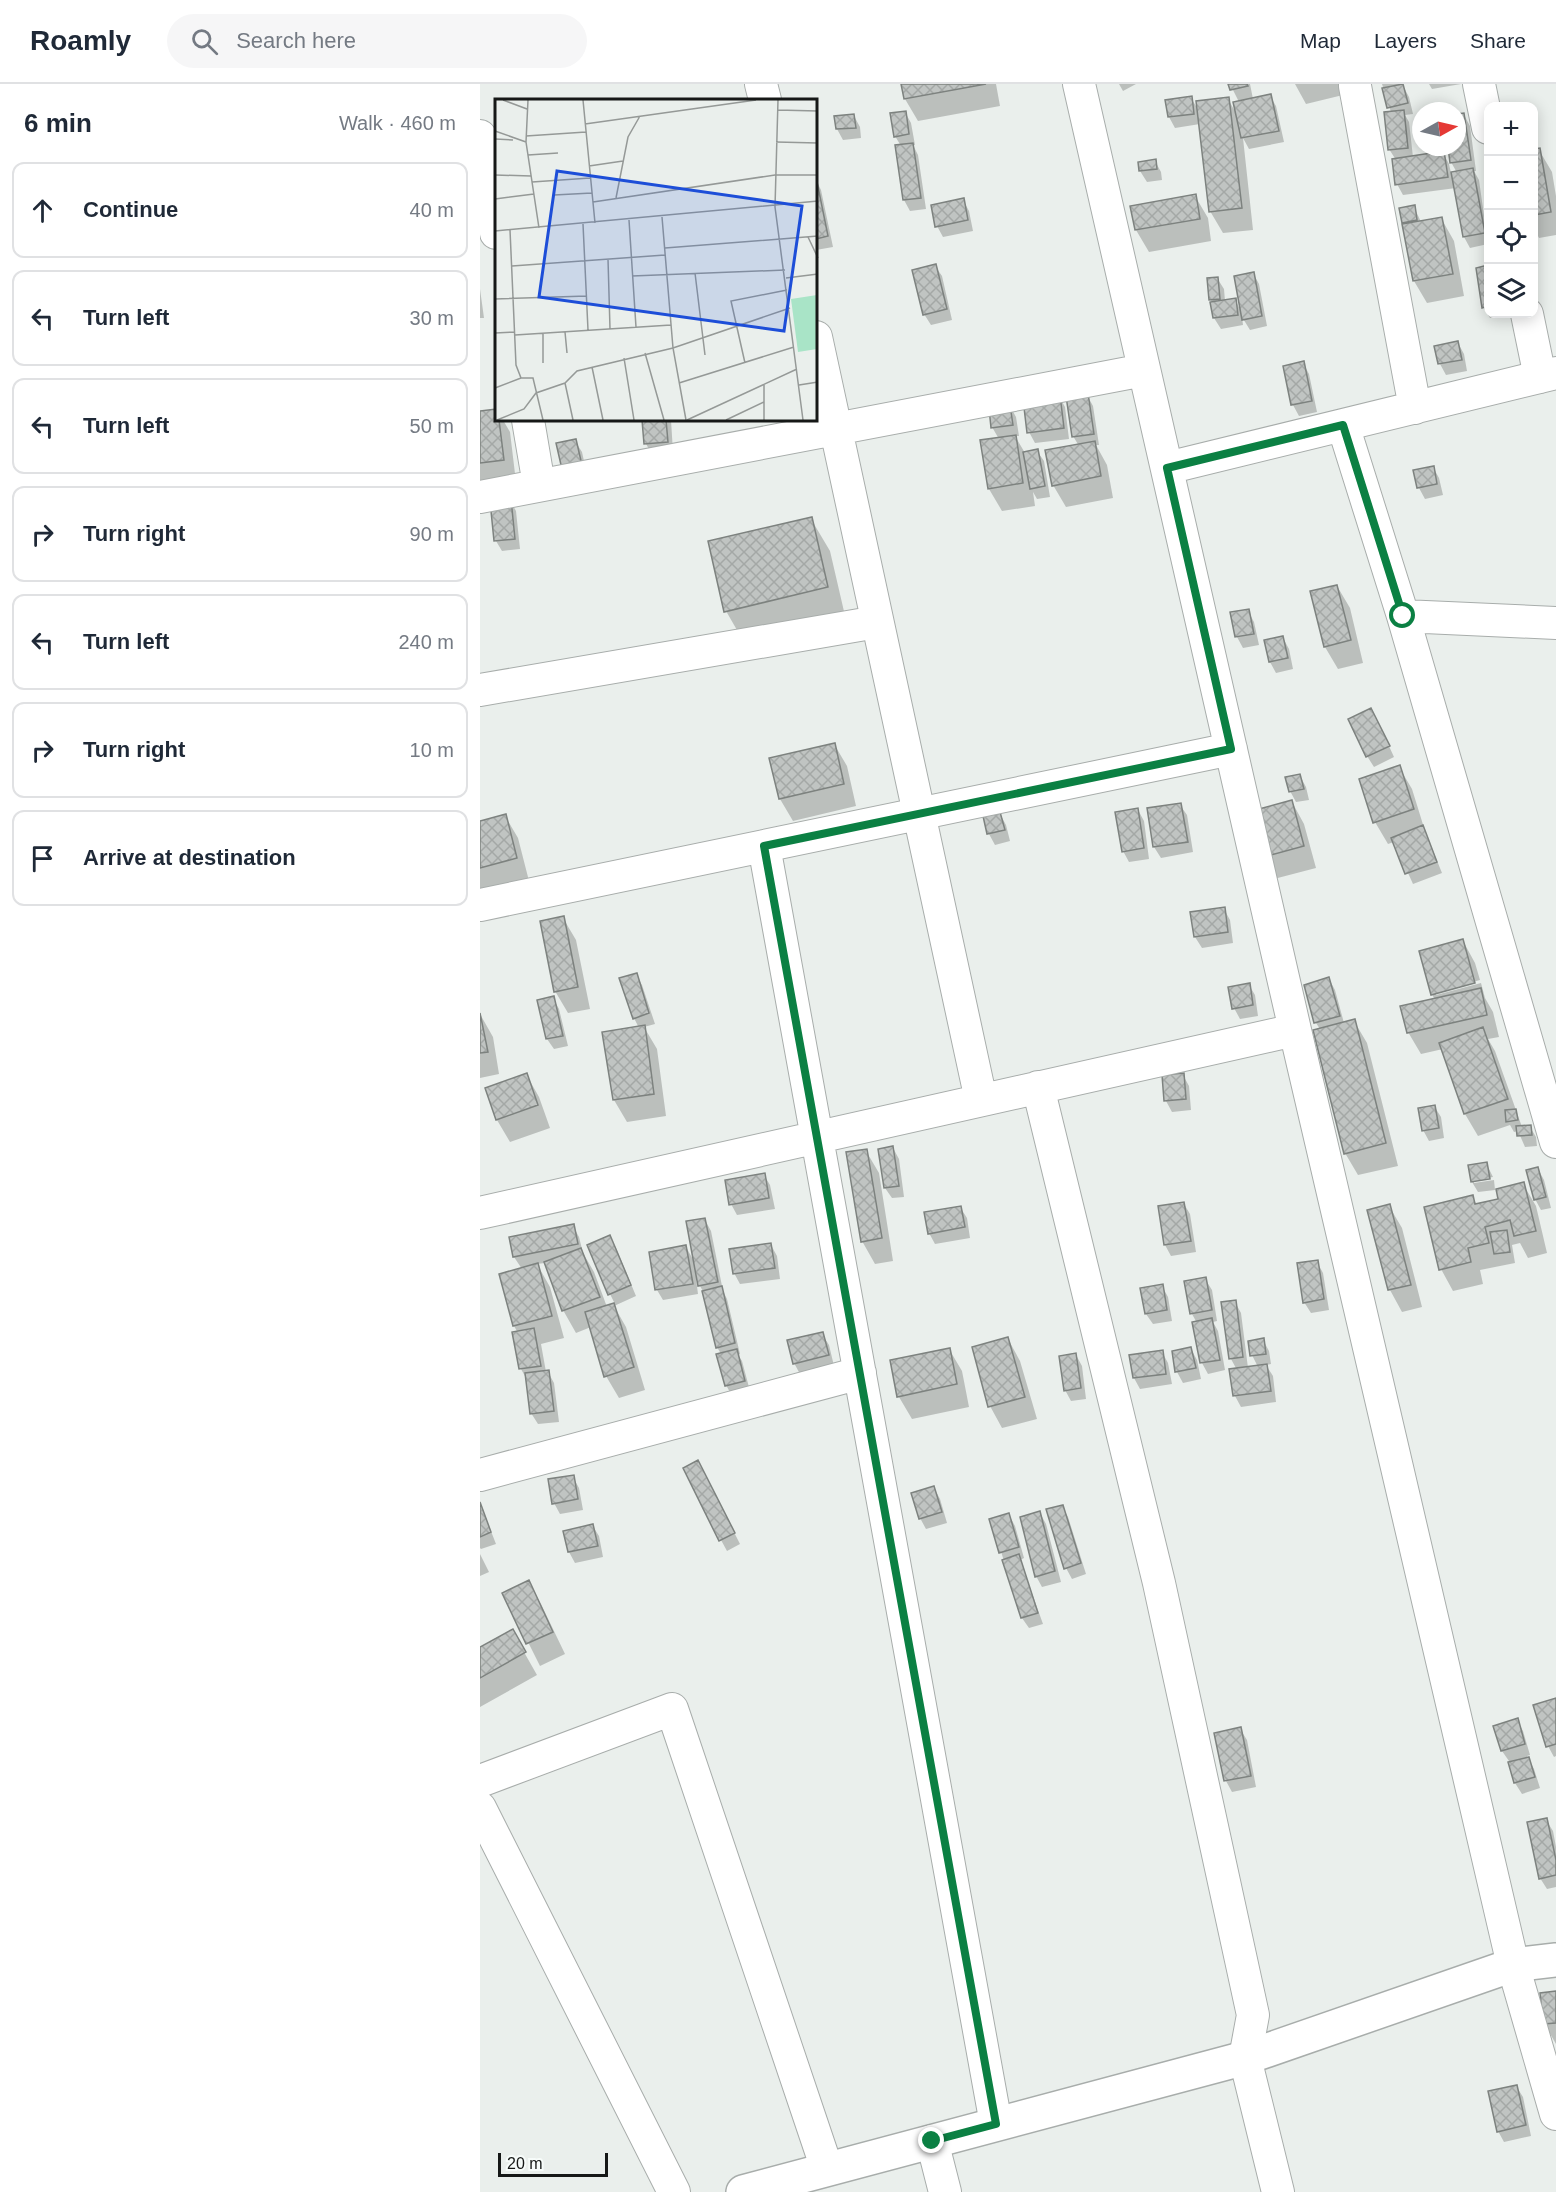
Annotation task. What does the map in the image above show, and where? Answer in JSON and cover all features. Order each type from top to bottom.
[{"type":"street","points":[[761,84],[765,99]]},
{"type":"street","points":[[1079,84],[1294,1030],[1513,1965],[1556,2114]]},
{"type":"street","points":[[1479,84],[1484,108]]},
{"type":"street","points":[[1355,86],[1415,408]]},
{"type":"street","points":[[480,136],[495,227]]},
{"type":"street","points":[[1167,468],[1548,375],[1528,318]]},
{"type":"street","points":[[818,346],[981,1100]]},
{"type":"street","points":[[480,497],[1144,370]]},
{"type":"street","points":[[528,422],[539,485]]},
{"type":"street","points":[[1343,425],[1403,616],[1556,1142]]},
{"type":"street","points":[[1403,616],[1556,623]]},
{"type":"street","points":[[480,690],[877,622]]},
{"type":"street","points":[[480,905],[1231,749]]},
{"type":"street","points":[[764,846],[996,2124]]},
{"type":"street","points":[[480,1213],[1294,1030]]},
{"type":"street","points":[[1038,1088],[1159,1583],[1253,2015],[1245,2058],[1278,2192]]},
{"type":"street","points":[[480,1475],[860,1373]]},
{"type":"street","points":[[480,1781],[672,1709],[827,2169]]},
{"type":"street","points":[[480,1808],[674,2192]]},
{"type":"street","points":[[743,2192],[1245,2058],[1513,1965],[1556,1960]]},
{"type":"street","points":[[932,2141],[945,2192]]},
{"type":"building","points":[[901,84],[986,84],[904,99]]},
{"type":"building","points":[[1228,84],[1247,84],[1248,86],[1230,90]]},
{"type":"building","points":[[1403,84],[1408,103],[1387,108],[1382,88]]},
{"type":"building","points":[[1271,94],[1279,131],[1241,138],[1233,102]]},
{"type":"building","points":[[1192,96],[1194,114],[1168,117],[1165,100]]},
{"type":"building","points":[[1229,97],[1242,208],[1209,212],[1196,101]]},
{"type":"building","points":[[1404,110],[1408,148],[1388,150],[1384,112]]},
{"type":"building","points":[[906,111],[909,134],[894,137],[890,113]]},
{"type":"building","points":[[854,114],[856,128],[836,129],[834,116]]},
{"type":"building","points":[[1466,126],[1471,160],[1450,163],[1449,156],[1466,156]]},
{"type":"building","points":[[913,143],[921,198],[903,200],[895,145]]},
{"type":"building","points":[[1538,148],[1540,148],[1551,212],[1538,214],[1538,156]]},
{"type":"building","points":[[1412,156],[1445,156],[1448,177],[1395,185],[1392,159]]},
{"type":"building","points":[[1156,159],[1157,169],[1139,171],[1138,162]]},
{"type":"building","points":[[1473,168],[1484,233],[1463,237],[1451,172]]},
{"type":"building","points":[[818,187],[828,236],[818,238]]},
{"type":"building","points":[[1196,194],[1200,219],[1135,230],[1130,206]]},
{"type":"building","points":[[964,198],[968,220],[935,227],[931,205]]},
{"type":"building","points":[[1415,205],[1417,220],[1402,223],[1399,208]]},
{"type":"building","points":[[1442,217],[1453,274],[1413,281],[1402,224]]},
{"type":"building","points":[[936,264],[947,309],[923,315],[912,270]]},
{"type":"building","points":[[1484,266],[1484,307],[1482,308],[1476,268]]},
{"type":"building","points":[[1254,272],[1262,316],[1242,320],[1234,276]]},
{"type":"building","points":[[1218,277],[1220,299],[1209,300],[1207,278]]},
{"type":"building","points":[[1236,298],[1238,315],[1213,318],[1210,302]]},
{"type":"building","points":[[1458,341],[1462,360],[1438,364],[1434,346]]},
{"type":"building","points":[[1304,361],[1312,401],[1291,405],[1283,366]]},
{"type":"building","points":[[1088,393],[1094,434],[1072,437],[1066,396]]},
{"type":"building","points":[[1060,395],[1064,428],[1027,433],[1023,399]]},
{"type":"building","points":[[1010,405],[1013,425],[991,428],[989,408]]},
{"type":"building","points":[[495,409],[495,422],[499,422],[504,460],[480,463],[480,411]]},
{"type":"building","points":[[642,422],[666,422],[668,442],[644,444]]},
{"type":"building","points":[[1016,435],[1023,483],[988,489],[980,440]]},
{"type":"building","points":[[576,439],[584,474],[564,478],[556,443]]},
{"type":"building","points":[[1095,441],[1101,476],[1052,486],[1045,450]]},
{"type":"building","points":[[1038,449],[1045,486],[1030,489],[1023,452]]},
{"type":"building","points":[[1434,466],[1437,484],[1417,488],[1413,470]]},
{"type":"building","points":[[511,499],[515,539],[494,541],[490,501]]},
{"type":"building","points":[[812,517],[828,587],[724,612],[708,541]]},
{"type":"building","points":[[1337,585],[1351,640],[1324,647],[1310,591]]},
{"type":"building","points":[[1249,609],[1254,634],[1235,637],[1230,612]]},
{"type":"building","points":[[1283,636],[1288,658],[1269,662],[1264,640]]},
{"type":"building","points":[[1371,708],[1390,746],[1366,757],[1348,719]]},
{"type":"building","points":[[835,743],[844,784],[779,799],[769,758]]},
{"type":"building","points":[[1400,765],[1414,809],[1373,823],[1359,779]]},
{"type":"building","points":[[1300,774],[1304,789],[1289,792],[1285,777]]},
{"type":"building","points":[[1292,800],[1304,846],[1256,859],[1244,813]]},
{"type":"building","points":[[1181,803],[1188,842],[1153,847],[1147,808]]},
{"type":"building","points":[[1138,808],[1144,848],[1122,852],[1115,812]]},
{"type":"building","points":[[1000,812],[1005,830],[987,834],[983,816]]},
{"type":"building","points":[[506,814],[517,858],[480,868],[480,821]]},
{"type":"building","points":[[1423,825],[1437,862],[1405,874],[1391,838]]},
{"type":"building","points":[[1225,907],[1228,932],[1194,937],[1190,912]]},
{"type":"building","points":[[564,916],[578,987],[554,992],[540,921]]},
{"type":"building","points":[[1463,939],[1475,983],[1431,995],[1419,951]]},
{"type":"building","points":[[637,973],[649,1013],[633,1019],[619,978]]},
{"type":"building","points":[[1329,977],[1340,1016],[1314,1023],[1304,985]]},
{"type":"building","points":[[1250,983],[1253,1005],[1232,1009],[1228,987]]},
{"type":"building","points":[[1481,988],[1487,1015],[1407,1033],[1400,1006]]},
{"type":"building","points":[[554,996],[563,1036],[546,1039],[537,1000]]},
{"type":"building","points":[[480,1013],[488,1052],[480,1053]]},
{"type":"building","points":[[1355,1019],[1386,1143],[1344,1154],[1313,1030]]},
{"type":"building","points":[[645,1025],[654,1094],[613,1100],[602,1032]]},
{"type":"building","points":[[1483,1027],[1508,1099],[1464,1114],[1439,1043]]},
{"type":"building","points":[[527,1073],[538,1105],[496,1120],[485,1088]]},
{"type":"building","points":[[1184,1073],[1186,1099],[1164,1101],[1162,1075]]},
{"type":"building","points":[[1435,1105],[1439,1128],[1422,1131],[1418,1108]]},
{"type":"building","points":[[1516,1109],[1518,1120],[1506,1122],[1505,1110]]},
{"type":"building","points":[[1531,1125],[1532,1135],[1517,1136],[1516,1126]]},
{"type":"building","points":[[893,1146],[899,1186],[884,1188],[878,1149]]},
{"type":"building","points":[[867,1149],[882,1238],[861,1242],[846,1152]]},
{"type":"building","points":[[1487,1162],[1490,1179],[1471,1182],[1468,1165]]},
{"type":"building","points":[[1538,1167],[1546,1197],[1534,1200],[1526,1170]]},
{"type":"building","points":[[765,1173],[769,1198],[729,1205],[725,1180]]},
{"type":"building","points":[[1524,1182],[1536,1231],[1514,1236],[1510,1220],[1485,1227],[1489,1243],[1468,1248],[1471,1262],[1439,1270],[1424,1207],[1473,1195],[1475,1204],[1498,1199],[1496,1189]]},
{"type":"building","points":[[1184,1202],[1191,1241],[1164,1245],[1158,1206]]},
{"type":"building","points":[[1390,1204],[1411,1285],[1388,1290],[1367,1210]]},
{"type":"building","points":[[961,1206],[965,1227],[928,1234],[924,1212]]},
{"type":"building","points":[[705,1218],[718,1282],[698,1286],[686,1221]]},
{"type":"building","points":[[574,1224],[578,1244],[513,1257],[509,1237]]},
{"type":"building","points":[[1507,1230],[1510,1252],[1494,1254],[1490,1232]]},
{"type":"building","points":[[610,1235],[631,1285],[608,1295],[587,1245]]},
{"type":"building","points":[[771,1243],[775,1268],[733,1274],[729,1249]]},
{"type":"building","points":[[686,1245],[693,1284],[655,1290],[649,1252]]},
{"type":"building","points":[[581,1248],[600,1297],[562,1311],[544,1262]]},
{"type":"building","points":[[1318,1260],[1324,1299],[1303,1303],[1297,1263]]},
{"type":"building","points":[[538,1263],[552,1316],[513,1326],[499,1274]]},
{"type":"building","points":[[1206,1277],[1212,1310],[1190,1314],[1184,1281]]},
{"type":"building","points":[[1163,1284],[1167,1310],[1145,1314],[1140,1288]]},
{"type":"building","points":[[722,1286],[735,1343],[716,1348],[702,1291]]},
{"type":"building","points":[[1236,1300],[1243,1357],[1229,1359],[1221,1302]]},
{"type":"building","points":[[614,1303],[634,1367],[604,1377],[585,1312]]},
{"type":"building","points":[[1212,1318],[1220,1360],[1200,1363],[1192,1322]]},
{"type":"building","points":[[534,1328],[541,1366],[519,1369],[512,1332]]},
{"type":"building","points":[[823,1332],[829,1355],[793,1364],[787,1340]]},
{"type":"building","points":[[1008,1337],[1025,1397],[988,1407],[972,1347]]},
{"type":"building","points":[[1264,1338],[1266,1354],[1250,1356],[1248,1341]]},
{"type":"building","points":[[1191,1347],[1196,1368],[1175,1372],[1172,1351]]},
{"type":"building","points":[[950,1348],[957,1384],[897,1397],[890,1360]]},
{"type":"building","points":[[737,1349],[745,1381],[725,1386],[716,1354]]},
{"type":"building","points":[[1163,1350],[1166,1374],[1133,1378],[1129,1355]]},
{"type":"building","points":[[1076,1353],[1081,1388],[1064,1391],[1059,1356]]},
{"type":"building","points":[[1267,1364],[1271,1391],[1233,1396],[1229,1369]]},
{"type":"building","points":[[549,1370],[554,1411],[530,1414],[525,1373]]},
{"type":"building","points":[[698,1460],[735,1533],[719,1541],[683,1468]]},
{"type":"building","points":[[574,1475],[578,1499],[552,1504],[548,1479]]},
{"type":"building","points":[[934,1486],[942,1512],[919,1519],[911,1493]]},
{"type":"building","points":[[480,1502],[491,1532],[480,1537]]},
{"type":"building","points":[[1063,1505],[1081,1563],[1064,1569],[1046,1509]]},
{"type":"building","points":[[1040,1511],[1055,1571],[1035,1577],[1020,1517]]},
{"type":"building","points":[[1009,1513],[1019,1547],[999,1553],[989,1519]]},
{"type":"building","points":[[593,1524],[598,1546],[568,1552],[563,1531]]},
{"type":"building","points":[[1019,1554],[1038,1613],[1021,1618],[1002,1560]]},
{"type":"building","points":[[529,1580],[553,1632],[526,1644],[502,1593]]},
{"type":"building","points":[[513,1629],[526,1652],[480,1678],[480,1647]]},
{"type":"building","points":[[1556,1698],[1556,1744],[1546,1747],[1533,1705]]},
{"type":"building","points":[[1518,1718],[1525,1744],[1501,1751],[1493,1726]]},
{"type":"building","points":[[1241,1727],[1251,1776],[1224,1781],[1214,1733]]},
{"type":"building","points":[[1529,1757],[1535,1777],[1514,1783],[1508,1762]]},
{"type":"building","points":[[1547,1818],[1556,1860],[1556,1875],[1539,1879],[1527,1822]]},
{"type":"building","points":[[1556,1991],[1556,2023],[1543,2024],[1540,1993]]},
{"type":"building","points":[[1517,2085],[1526,2125],[1497,2132],[1488,2091]]},
{"type":"route","points":[[932,2141],[996,2124],[764,846],[1231,749],[1167,468],[1343,425],[1403,616]]}]
